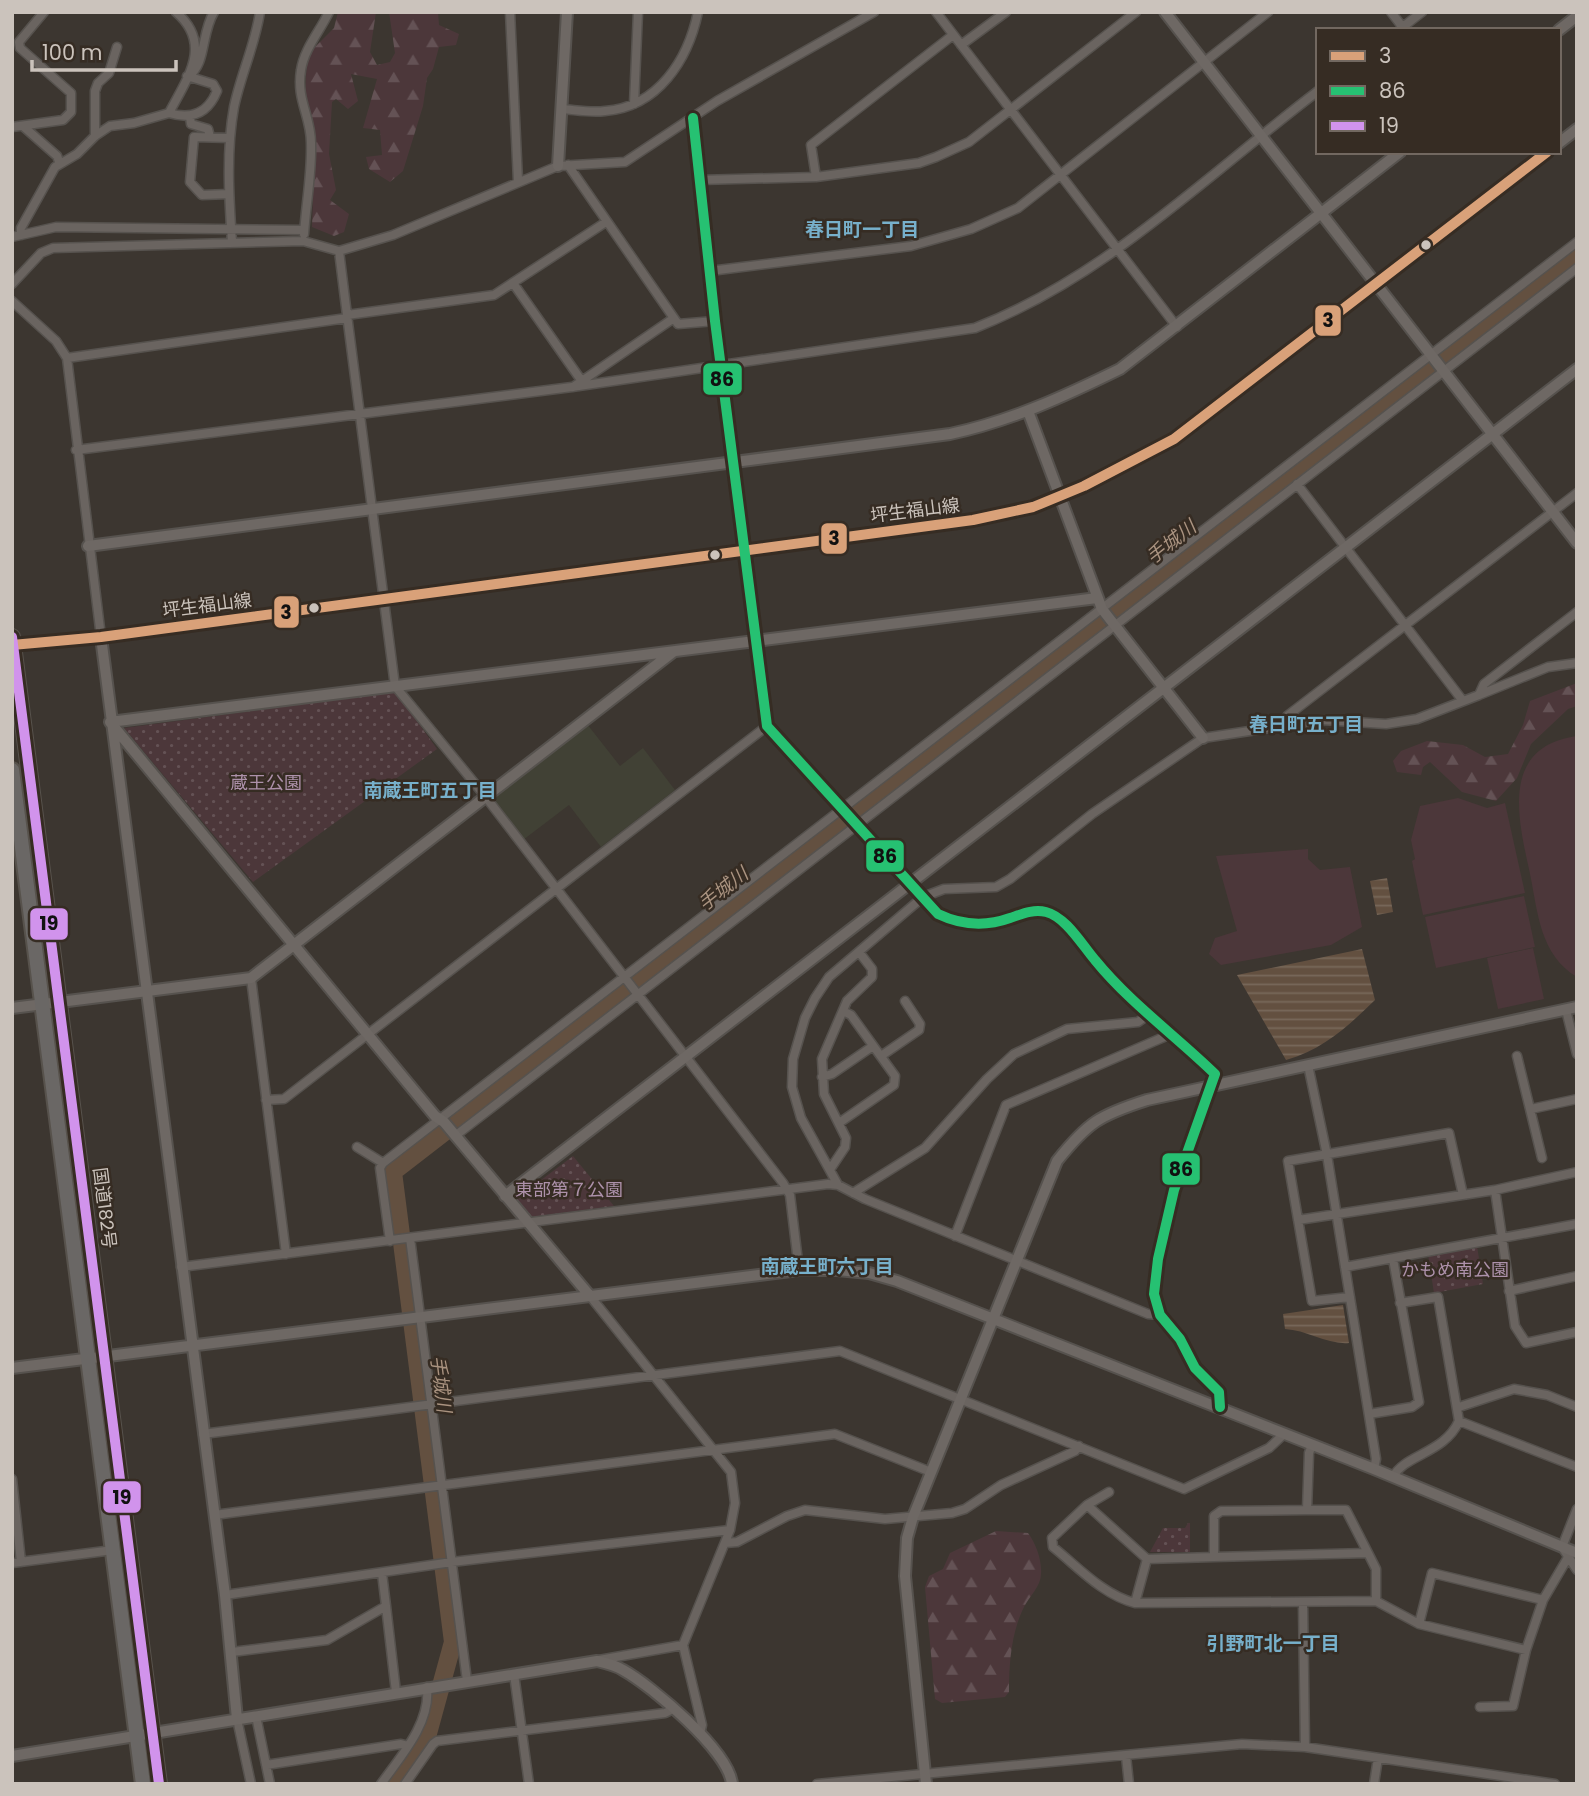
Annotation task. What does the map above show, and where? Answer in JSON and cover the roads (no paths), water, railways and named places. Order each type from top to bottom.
[{"type":"highway","name":"国道182号","points":[[13,642],[89,1361],[143,1784]]},
{"type":"highway","name":"国道182号","points":[[12,770],[51,1003],[105,1359],[159,1784]]},
{"type":"street","points":[[12,127],[63,120],[68,117],[73,102],[71,93],[20,48],[19,42],[44,12]]},
{"type":"street","points":[[169,113],[196,54],[194,31],[176,12]]},
{"type":"street","points":[[187,76],[195,71],[204,54],[203,36],[214,12]]},
{"type":"street","points":[[232,242],[230,138],[235,105],[257,36],[260,12]]},
{"type":"street","points":[[303,241],[312,141],[307,117],[300,104],[300,72],[305,53],[329,12]]},
{"type":"street","points":[[510,12],[517,181]]},
{"type":"street","points":[[567,12],[562,109],[563,165],[678,324],[715,321]]},
{"type":"street","points":[[634,104],[638,12]]},
{"type":"street","points":[[562,109],[606,111],[634,104],[657,91],[675,69],[690,43],[698,12]]},
{"type":"street","points":[[12,284],[41,253],[53,248],[303,241],[339,250],[393,235],[517,181],[563,165],[625,162],[716,101],[874,12]]},
{"type":"street","points":[[936,12],[1177,327]]},
{"type":"street","points":[[961,45],[1006,12]]},
{"type":"street","points":[[699,180],[816,177],[919,163],[936,157],[969,142],[1136,12]]},
{"type":"street","points":[[1165,12],[1577,544]]},
{"type":"street","points":[[710,271],[911,246],[944,239],[1018,208],[1268,12]]},
{"type":"street","points":[[1391,12],[1401,28]]},
{"type":"street","points":[[1403,28],[1422,12]]},
{"type":"street","points":[[1561,28],[1577,16]]},
{"type":"street","points":[[816,177],[811,145],[953,35]]},
{"type":"street","points":[[95,136],[94,92],[98,83],[109,73],[117,47]]},
{"type":"street","points":[[16,236],[55,167],[77,154],[95,136],[110,126],[134,123],[169,113],[197,116],[212,103],[217,91],[204,79],[187,76]]},
{"type":"street","points":[[76,450],[572,387],[975,328],[1036,302],[1116,250],[1316,93]]},
{"type":"street","points":[[190,117],[191,124],[208,128],[210,137]]},
{"type":"street","points":[[693,118],[715,321],[767,726],[938,914],[958,924],[1006,920],[1029,911],[1048,912],[1066,925],[1109,978],[1148,1016],[1215,1074],[1189,1140],[1161,1244],[1154,1294],[1160,1315],[1180,1339],[1195,1368],[1219,1392],[1220,1407]]},
{"type":"street","points":[[24,127],[57,156],[60,164]]},
{"type":"street","points":[[1561,141],[1577,129]]},
{"type":"street","points":[[229,194],[202,195],[190,182],[194,137],[230,138]]},
{"type":"street","points":[[88,546],[733,460],[950,434],[986,426],[1028,411],[1120,369],[1397,154]]},
{"type":"street","name":"坪生福山線","points":[[13,642],[101,637],[973,520],[1033,507],[1174,439],[1544,154]]},
{"type":"street","points":[[67,358],[494,295],[606,222]]},
{"type":"street","points":[[16,236],[55,228],[304,229]]},
{"type":"street","points":[[392,1241],[380,1168],[383,1163],[443,1121],[844,811],[1101,606],[1577,242]]},
{"type":"street","points":[[339,250],[396,686],[485,796],[787,1190],[799,1270]]},
{"type":"street","points":[[454,1134],[1112,623],[1297,484],[1441,369],[1577,268]]},
{"type":"street","points":[[513,283],[581,380]]},
{"type":"street","points":[[12,301],[56,341],[67,358],[110,722],[225,1595],[237,1719],[251,1784]]},
{"type":"street","points":[[572,387],[674,318]]},
{"type":"street","points":[[505,1196],[1577,369]]},
{"type":"street","points":[[1028,411],[1101,606],[1203,738]]},
{"type":"street","points":[[1297,484],[1463,701]]},
{"type":"street","points":[[1287,726],[1287,716],[1577,493]]},
{"type":"street","points":[[110,722],[757,641],[1101,606]]},
{"type":"street","points":[[1479,695],[1484,684],[1577,612]]},
{"type":"street","points":[[12,1008],[251,978],[673,652]]},
{"type":"street","points":[[838,1185],[796,1105],[791,1069],[805,1018],[829,977],[923,897],[944,889],[996,887],[1010,880],[1091,814],[1203,738],[1337,719],[1386,724],[1417,719],[1548,667],[1577,663]]},
{"type":"street","points":[[110,722],[368,1034],[590,1296],[731,1472],[735,1503],[730,1530],[682,1645],[702,1725],[700,1734]]},
{"type":"street","points":[[266,1100],[284,1099],[767,726]]},
{"type":"street","points":[[831,1168],[845,1147],[846,1138],[824,1094],[822,1059],[851,996],[872,977],[872,969],[859,952]]},
{"type":"street","points":[[251,978],[286,1254]]},
{"type":"street","points":[[881,1056],[919,1030],[920,1024],[905,1001]]},
{"type":"street","points":[[926,1779],[905,1576],[907,1538],[913,1517],[1057,1161],[1083,1129],[1109,1112],[1308,1065],[1571,1008],[1577,1055]]},
{"type":"street","points":[[839,1123],[894,1085],[895,1076],[851,1015],[843,1011]]},
{"type":"street","points":[[853,1193],[925,1148],[987,1079],[1014,1054],[1067,1029],[1138,1022],[1148,1016]]},
{"type":"street","points":[[955,1236],[1006,1105],[1168,1033]]},
{"type":"street","points":[[822,1077],[832,1074],[873,1046]]},
{"type":"street","points":[[1517,1056],[1542,1158]]},
{"type":"street","points":[[1308,1065],[1337,1215],[1376,1459],[1374,1469]]},
{"type":"street","points":[[1531,1109],[1577,1099]]},
{"type":"street","points":[[1350,1297],[1312,1301],[1288,1161],[1449,1133],[1463,1195]]},
{"type":"street","points":[[357,1147],[383,1163]]},
{"type":"street","points":[[1298,1220],[1495,1190],[1577,1172]]},
{"type":"street","points":[[181,1267],[838,1185],[955,1236],[1148,1314],[1160,1315]]},
{"type":"street","points":[[1495,1190],[1515,1326],[1526,1343],[1577,1332]]},
{"type":"street","points":[[1345,1267],[1577,1224]]},
{"type":"street","points":[[408,1239],[467,1681]]},
{"type":"street","points":[[1369,1414],[1412,1407],[1419,1402],[1393,1259]]},
{"type":"street","points":[[12,1368],[89,1361],[799,1270],[869,1273],[995,1318],[1562,1547],[1572,1556],[1577,1570]]},
{"type":"street","points":[[1509,1290],[1577,1276]]},
{"type":"street","points":[[1393,1477],[1398,1469],[1432,1452],[1450,1435],[1459,1421],[1459,1407],[1438,1297],[1400,1303]]},
{"type":"street","points":[[203,1434],[840,1351],[1184,1489],[1269,1448],[1284,1434]]},
{"type":"street","points":[[1459,1407],[1514,1389],[1547,1395],[1577,1406]]},
{"type":"street","points":[[1459,1421],[1577,1467]]},
{"type":"street","points":[[214,1515],[835,1434],[931,1472]]},
{"type":"street","points":[[1307,1510],[1312,1445]]},
{"type":"street","points":[[725,1543],[737,1542],[787,1516],[805,1510],[885,1519],[965,1509],[1001,1485],[1076,1451],[1079,1446]]},
{"type":"street","points":[[12,1479],[17,1562],[113,1550]]},
{"type":"street","points":[[1110,1492],[1087,1505],[1052,1538],[1053,1547],[1119,1599],[1135,1603],[1376,1601],[1419,1624],[1526,1650]]},
{"type":"street","points":[[1087,1505],[1147,1559],[1368,1553]]},
{"type":"street","points":[[1562,1547],[1577,1509]]},
{"type":"street","points":[[1214,1557],[1214,1516],[1221,1511],[1346,1510],[1376,1569],[1376,1601]]},
{"type":"street","points":[[225,1595],[450,1563],[730,1530]]},
{"type":"street","points":[[1480,1707],[1513,1706],[1526,1650],[1543,1600],[1572,1556]]},
{"type":"street","points":[[1135,1603],[1147,1559]]},
{"type":"street","points":[[382,1573],[396,1692]]},
{"type":"street","points":[[1419,1624],[1432,1573],[1543,1600]]},
{"type":"street","points":[[1303,1603],[1305,1747]]},
{"type":"street","points":[[232,1652],[327,1640],[386,1606]]},
{"type":"street","points":[[12,1756],[682,1645]]},
{"type":"street","points":[[597,1661],[629,1674],[673,1709],[700,1734],[731,1775],[732,1784]]},
{"type":"street","points":[[514,1674],[529,1784]]},
{"type":"street","points":[[381,1784],[408,1746],[426,1704],[430,1686]]},
{"type":"street","points":[[405,1784],[433,1744],[665,1713],[673,1709]]},
{"type":"street","points":[[256,1716],[271,1784]]},
{"type":"street","points":[[817,1784],[926,1779],[1242,1744],[1305,1747],[1555,1784]]},
{"type":"street","points":[[266,1765],[408,1746]]},
{"type":"street","points":[[1126,1756],[1129,1784]]},
{"type":"street","points":[[1374,1784],[1378,1758]]},
{"type":"waterway","name":"手城川","points":[[395,1784],[427,1737],[453,1642],[393,1172],[1577,255]]},
{"type":"district","name":"春日町一丁目","points":[[862,229]]},
{"type":"district","name":"春日町五丁目","points":[[1306,724]]},
{"type":"district","name":"南蔵王町五丁目","points":[[430,790]]},
{"type":"district","name":"南蔵王町六丁目","points":[[827,1266]]},
{"type":"district","name":"引野町北一丁目","points":[[1273,1643]]},
{"type":"park label","name":"蔵王公園","points":[[266,782]]},
{"type":"park label","name":"東部第７公園","points":[[569,1189]]},
{"type":"park label","name":"かもめ南公園","points":[[1455,1269]]}]
